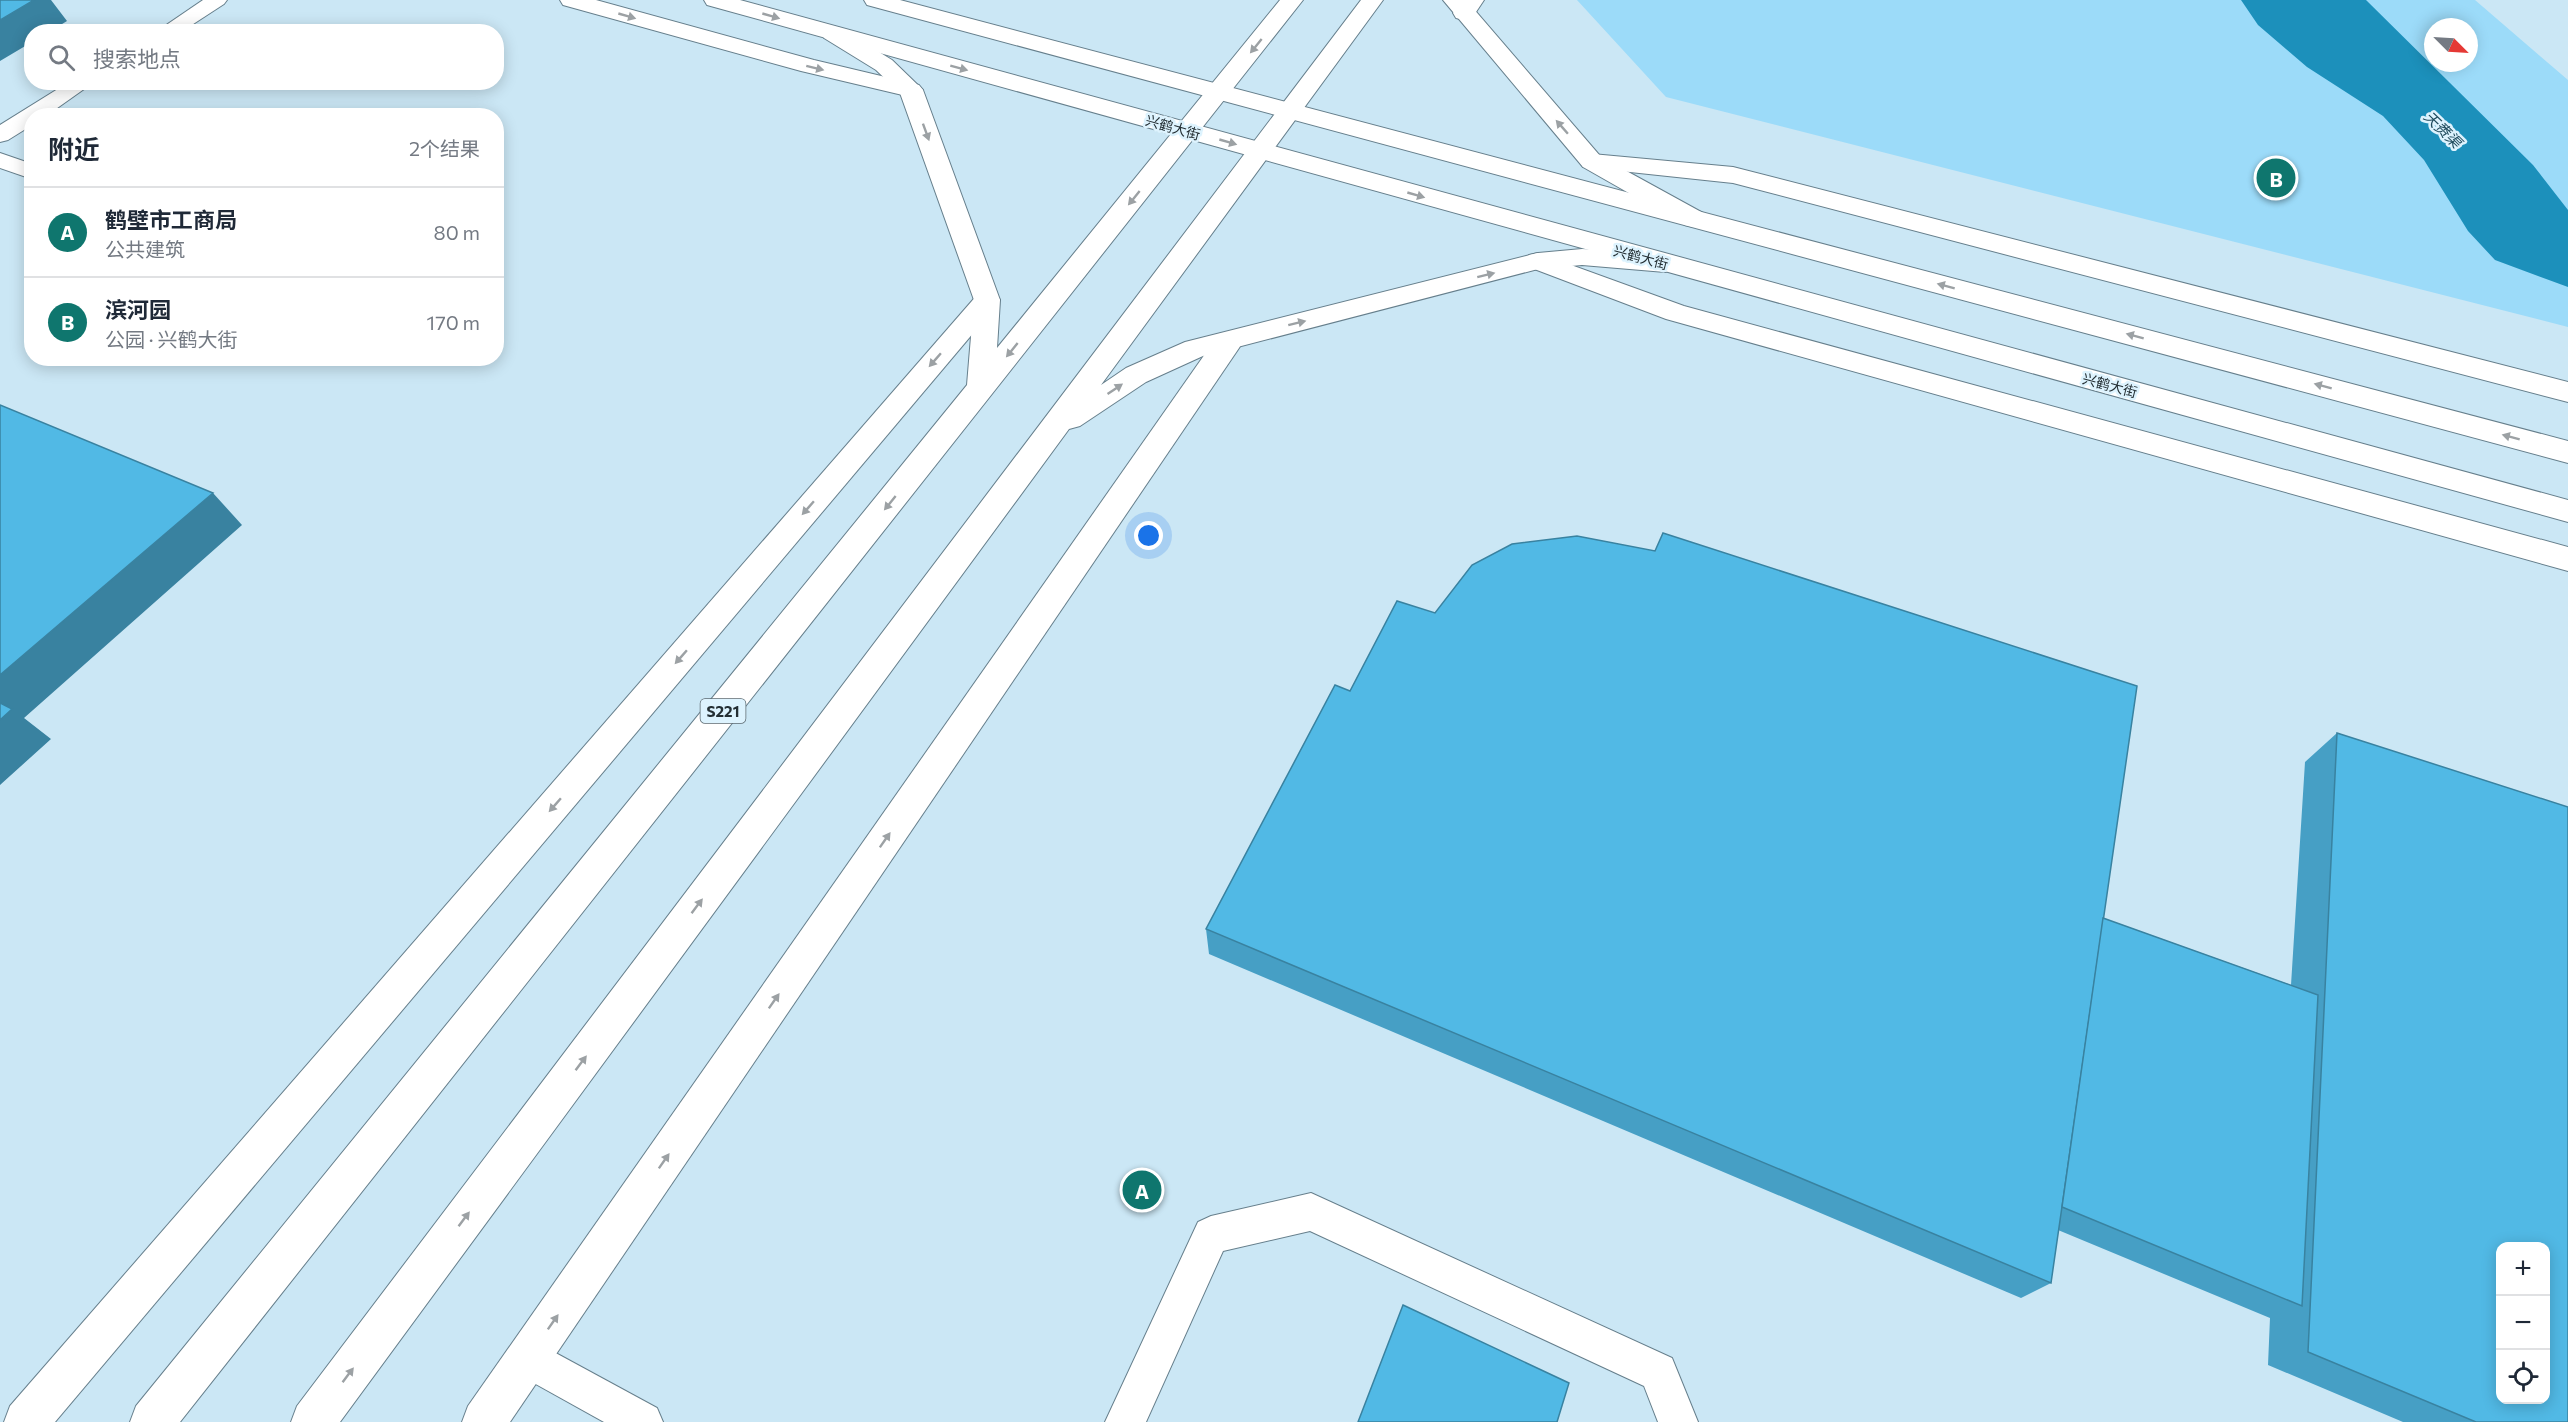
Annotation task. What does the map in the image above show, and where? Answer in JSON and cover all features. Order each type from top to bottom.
[{"type":"main road","points":[[571,0],[809,66],[911,90]]},
{"type":"main road","name":"兴鹤大街","points":[[714,0],[2568,511]]},
{"type":"main road","points":[[875,0],[2568,452]]},
{"type":"main road","name":"S221","points":[[153,1422],[1292,0]]},
{"type":"main road","points":[[312,1422],[1372,0]]},
{"type":"main road","points":[[1464,4],[1592,162],[1694,219]]},
{"type":"main road","points":[[832,33],[884,65],[911,90],[987,300],[981,389]]},
{"type":"main road","points":[[1592,162],[1733,175],[2568,392]]},
{"type":"main road","points":[[1049,434],[1136,375],[1195,349],[1538,261],[1582,257],[1665,263]]},
{"type":"main road","points":[[1538,261],[1675,313],[2568,559]]},
{"type":"main road","points":[[26,1422],[987,300]]},
{"type":"main road","points":[[484,1422],[1229,340]]},
{"type":"lane","points":[[179,24],[217,0]]},
{"type":"lane","points":[[43,108],[71,90]]},
{"type":"lane","points":[[0,135],[24,120]]},
{"type":"lane","points":[[0,160],[24,169]]},
{"type":"lane","points":[[1125,1422],[1211,1234],[1311,1212],[1658,1372],[1678,1422]]},
{"type":"lane","points":[[528,1358],[643,1422]]},
{"type":"shaded area","points":[[1577,0],[2475,0],[2568,80],[2568,327],[1666,97]]},
{"type":"water","name":"天赉渠","points":[[2241,0],[2366,0],[2424,57],[2424,72],[2439,72],[2533,165],[2568,210],[2568,287],[2495,260],[2468,231],[2424,160],[2383,116],[2307,67],[2258,25]]},
{"type":"building","points":[[0,0],[34,0],[0,20]]},
{"type":"building","points":[[0,405],[213,493],[0,675]]},
{"type":"building","points":[[1663,533],[2137,686],[2051,1283],[1206,929],[1335,685],[1350,691],[1397,601],[1435,613],[1472,565],[1512,544],[1577,536],[1655,551]]},
{"type":"building","points":[[0,703],[12,709],[0,720]]},
{"type":"building","points":[[2337,733],[2568,807],[2568,1422],[2476,1422],[2308,1352]]},
{"type":"building","points":[[2103,918],[2318,995],[2302,1306],[2062,1207]]},
{"type":"building","points":[[1403,1305],[1569,1383],[1557,1422],[1358,1422]]},
{"type":"place","name":"滨河园","points":[[2276,178]]},
{"type":"place","name":"鹤壁市工商局","points":[[1142,1190]]}]
